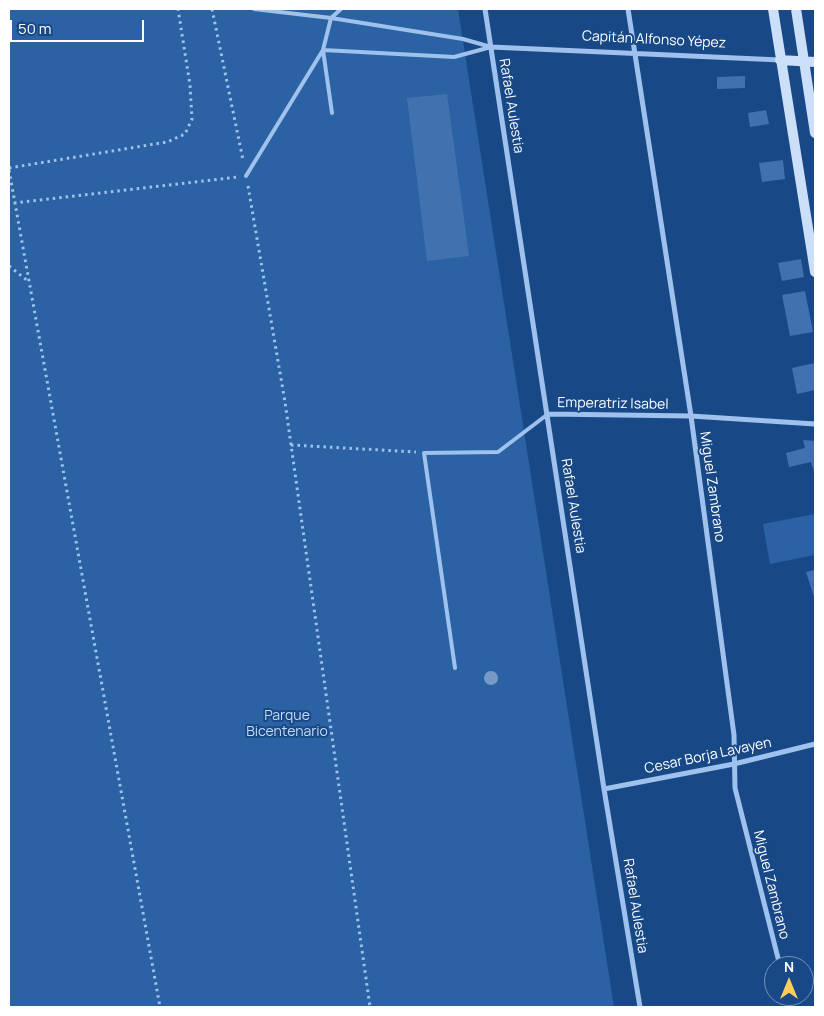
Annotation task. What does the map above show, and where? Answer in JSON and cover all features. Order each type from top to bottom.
[{"type":"street","name":"Rafael Aulestia","points":[[485,9],[604,789],[640,1007]]},
{"type":"street","name":"Miguel Zambrano","points":[[628,9],[691,416],[734,735],[735,788],[777,956]]},
{"type":"street","points":[[773,9],[815,272]]},
{"type":"street","points":[[796,9],[815,133]]},
{"type":"street","name":"Capitán Alfonso Yépez","points":[[491,47],[815,62]]},
{"type":"street","name":"Emperatriz Isabel","points":[[548,414],[691,416],[815,424]]},
{"type":"street","name":"Cesar Borja Lavayen","points":[[604,789],[734,764],[815,744]]},
{"type":"lane","points":[[254,9],[331,18],[462,39],[491,47]]},
{"type":"lane","points":[[246,176],[323,50],[331,18],[341,9]]},
{"type":"lane","points":[[323,50],[454,57],[491,47]]},
{"type":"lane","points":[[323,50],[332,114]]},
{"type":"lane","name":"Emperatriz Isabel","points":[[424,453],[498,452],[548,414]]},
{"type":"lane","points":[[424,453],[455,668]]},
{"type":"path","points":[[160,1007],[9,169],[167,142],[185,134],[192,119],[190,85],[178,9]]},
{"type":"path","points":[[212,9],[246,176],[291,445],[370,1007]]},
{"type":"path","points":[[14,203],[246,176]]},
{"type":"path","points":[[9,266],[28,281]]},
{"type":"path","points":[[291,445],[424,453]]},
{"type":"green space","name":"Parque Bicentenario","points":[[9,9],[458,9],[614,1007],[9,1007]]},
{"type":"green space","points":[[815,514],[815,555],[770,564],[763,524]]},
{"type":"building","points":[[745,76],[745,88],[717,89],[717,77]]},
{"type":"building","points":[[447,94],[469,256],[427,261],[407,98]]},
{"type":"building","points":[[766,110],[769,124],[750,127],[748,113]]},
{"type":"building","points":[[783,160],[785,179],[762,182],[759,163]]},
{"type":"building","points":[[801,259],[804,277],[782,281],[778,263]]},
{"type":"building","points":[[805,291],[813,332],[790,336],[782,295]]},
{"type":"building","points":[[815,363],[815,390],[797,394],[792,368]]},
{"type":"building","points":[[803,440],[815,441],[815,475],[811,462],[789,467],[786,453],[805,448]]},
{"type":"building","points":[[815,570],[815,600],[806,572]]}]
